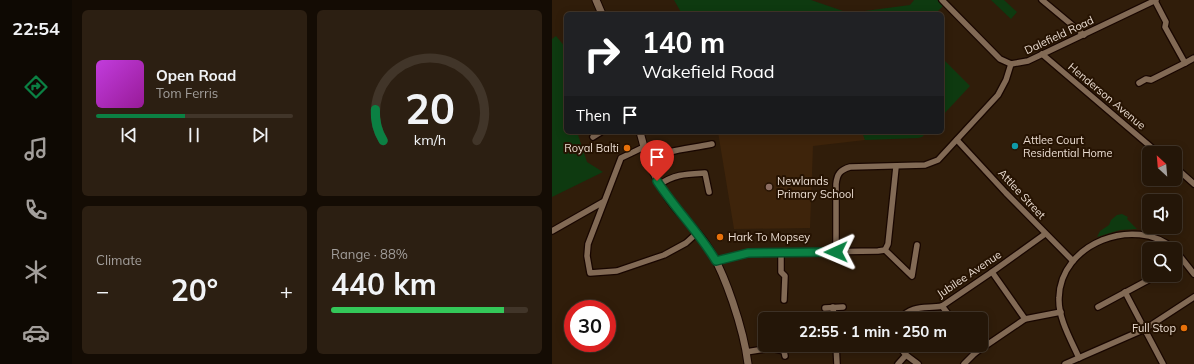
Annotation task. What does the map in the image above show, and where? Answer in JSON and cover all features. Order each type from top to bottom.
[{"type":"street","points":[[596,0],[601,12]]},
{"type":"street","points":[[836,252],[836,184],[837,177],[840,172],[850,167],[896,167],[932,164],[938,160],[957,140],[998,94],[1006,80],[1011,64],[995,55],[942,0]]},
{"type":"street","points":[[1042,0],[1084,35]]},
{"type":"street","points":[[1156,0],[1166,22],[1165,27],[1185,63]]},
{"type":"street","name":"Dalefield Road","points":[[1011,64],[1028,61],[1156,0]]},
{"type":"street","name":"Henderson Avenue","points":[[1042,54],[1150,146]]},
{"type":"street","points":[[1139,83],[1146,79],[1151,80],[1194,58]]},
{"type":"street","points":[[592,137],[597,134]]},
{"type":"street","points":[[641,134],[648,160],[659,185],[706,244],[716,261],[732,302],[748,364]]},
{"type":"street","name":"Attlee Street","points":[[957,140],[1045,234],[1073,261]]},
{"type":"street","points":[[648,160],[655,156],[674,150],[712,144]]},
{"type":"street","points":[[644,147],[621,158],[588,244],[587,256],[590,273],[617,271],[664,255],[686,244],[697,233]]},
{"type":"street","points":[[885,250],[888,244],[896,167]]},
{"type":"street","points":[[659,185],[669,178],[684,174],[705,173],[710,192]]},
{"type":"street","points":[[1182,173],[1194,184]]},
{"type":"street","points":[[552,231],[603,202]]},
{"type":"street","name":"Jubilee Avenue","points":[[907,312],[916,308],[933,308],[942,306],[1045,234]]},
{"type":"street","points":[[1079,358],[1061,312],[1058,298],[1060,286],[1064,276],[1073,261],[1087,247],[1117,236],[1144,234],[1152,236],[1163,242]]},
{"type":"street","points":[[885,250],[912,276],[917,245]]},
{"type":"street","points":[[716,261],[748,253],[885,250]]},
{"type":"street","points":[[781,253],[781,272],[785,276],[784,300]]},
{"type":"street","points":[[1182,258],[1194,274]]},
{"type":"street","points":[[992,272],[1025,319]]},
{"type":"street","points":[[1098,307],[1144,282]]},
{"type":"street","points":[[1125,292],[1163,364]]},
{"type":"street","points":[[1065,364],[1145,329],[1194,297]]},
{"type":"street","points":[[942,306],[947,312]]},
{"type":"street","points":[[833,307],[833,312]]},
{"type":"street","points":[[825,308],[843,307]]},
{"type":"street","points":[[964,364],[975,353],[1025,319],[1061,312]]},
{"type":"street","points":[[746,352],[771,348],[784,351],[785,356]]},
{"type":"street","points":[[836,352],[837,364]]},
{"type":"street","points":[[904,352],[918,364]]},
{"type":"street","points":[[898,364],[906,355]]},
{"type":"shaded area","name":"Newlands Primary School","points":[[718,134],[864,134],[865,140],[813,146],[810,228],[734,229]]},
{"type":"green space","points":[[674,0],[811,0],[843,11],[857,12],[681,12]]},
{"type":"green space","points":[[914,0],[947,0],[944,2],[945,4],[937,12],[857,12],[910,5]]},
{"type":"green space","points":[[991,0],[1004,0],[1017,12],[1011,19]]},
{"type":"green space","points":[[556,36],[564,46],[564,134],[578,134],[587,162],[603,172],[552,197],[552,39]]},
{"type":"green space","points":[[944,60],[970,86],[944,114]]},
{"type":"green space","points":[[863,134],[925,134],[918,138],[865,140]]},
{"type":"green space","points":[[1122,214],[1128,217],[1127,219],[1137,229],[1120,230],[1097,237],[1100,231],[1109,225],[1111,220],[1117,215]]},
{"type":"place","name":"Attlee Court Residential Home","points":[[1015,146]]},
{"type":"place","name":"Royal Balti","points":[[627,148]]},
{"type":"place","name":"Newlands Primary School","points":[[769,187]]},
{"type":"place","name":"Hark To Mopsey","points":[[720,237]]},
{"type":"place","name":"Full Stop","points":[[1184,328]]},
{"type":"route","points":[[657,181],[674,205],[706,244],[716,261],[748,253],[836,252]]}]
